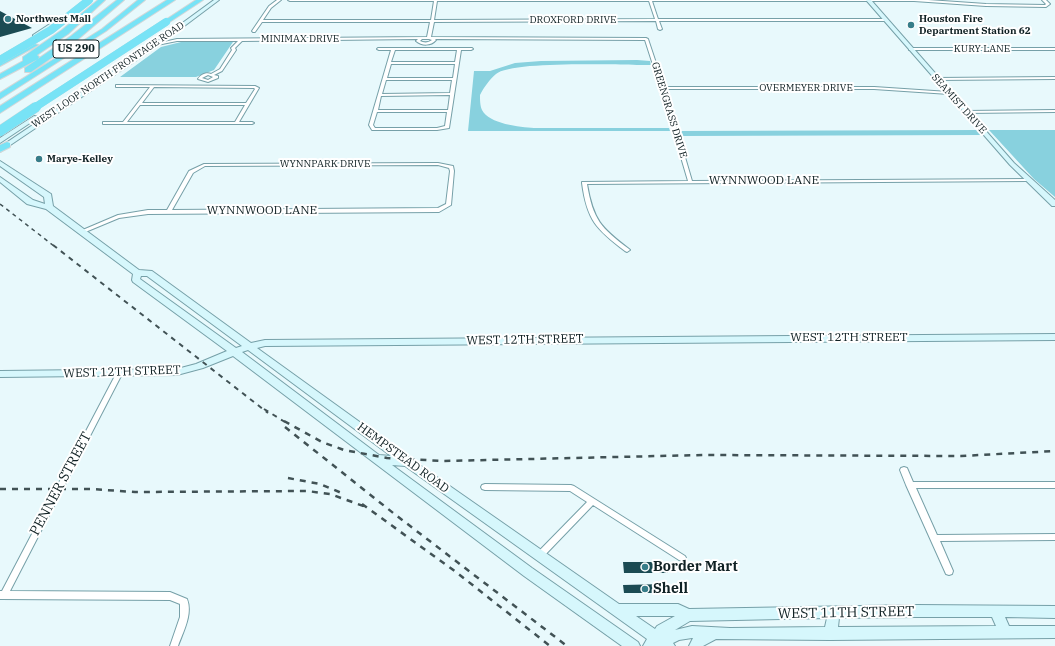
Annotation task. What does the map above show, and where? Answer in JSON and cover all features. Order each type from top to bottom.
[{"type":"highway","points":[[0,62],[51,30],[88,0]]},
{"type":"highway","points":[[0,62],[36,43],[94,0]]},
{"type":"highway","points":[[83,21],[102,0]]},
{"type":"highway","points":[[2,76],[41,53],[113,0]]},
{"type":"highway","points":[[2,93],[121,0]]},
{"type":"highway","name":"US 290","points":[[2,93],[99,34],[142,0]]},
{"type":"highway","points":[[122,31],[159,0]]},
{"type":"highway","points":[[0,110],[172,0]]},
{"type":"highway","points":[[166,22],[190,0]]},
{"type":"highway","points":[[0,131],[200,0]]},
{"type":"main road","points":[[0,62],[24,43],[69,13],[83,0]]},
{"type":"main road","name":"WEST LOOP NORTH FRONTAGE ROAD","points":[[2,146],[156,44],[217,0]]},
{"type":"main road","name":"SEAMIST DRIVE","points":[[868,0],[936,79],[1028,180],[1055,204]]},
{"type":"main road","points":[[2,146],[26,124],[118,62],[163,35],[173,31]]},
{"type":"main road","points":[[0,56],[24,43]]},
{"type":"main road","points":[[0,126],[9,128],[26,124]]},
{"type":"main road","name":"HEMPSTEAD ROAD","points":[[0,163],[48,196],[49,208]]},
{"type":"main road","name":"HEMPSTEAD ROAD","points":[[0,179],[30,202],[49,208],[138,273],[149,273],[249,345],[289,376],[360,426],[407,462],[616,610],[659,644]]},
{"type":"main road","name":"HEMPSTEAD ROAD","points":[[138,273],[136,280],[234,351],[528,572],[633,646]]},
{"type":"main road","name":"WEST 12TH STREET","points":[[0,374],[160,374],[187,370],[249,345],[265,343],[1055,337]]},
{"type":"main road","points":[[346,436],[360,426]]},
{"type":"main road","points":[[377,459],[407,462]]},
{"type":"main road","points":[[616,610],[678,610],[688,615]]},
{"type":"main road","name":"WEST 11TH STREET","points":[[659,644],[668,625],[688,615],[916,611],[1055,612]]},
{"type":"main road","points":[[996,612],[1005,632]]},
{"type":"main road","points":[[830,634],[834,613]]},
{"type":"main road","name":"WEST 11TH STREET","points":[[659,644],[673,636],[701,631],[715,633],[830,634],[1055,632]]},
{"type":"main road","points":[[696,646],[698,642],[715,633]]},
{"type":"street","points":[[254,31],[270,7],[279,0]]},
{"type":"street","points":[[290,0],[868,0],[935,1],[1013,6],[1046,6],[1048,4],[1044,0]]},
{"type":"street","points":[[421,40],[429,31],[436,0]]},
{"type":"street","points":[[650,0],[660,29]]},
{"type":"street","name":"DROXFORD DRIVE","points":[[261,21],[885,20]]},
{"type":"street","name":"MINIMAX DRIVE","points":[[173,31],[182,37],[240,41],[421,40]]},
{"type":"street","points":[[429,31],[431,40]]},
{"type":"street","name":"MINIMAX DRIVE","points":[[156,44],[176,40],[201,39]]},
{"type":"street","name":"GREENGRASS DRIVE","points":[[431,40],[646,39],[690,181]]},
{"type":"street","points":[[421,40],[431,40]]},
{"type":"street","points":[[421,40],[424,44],[431,40]]},
{"type":"street","points":[[203,81],[200,79],[201,77],[221,70],[234,50],[241,44],[240,41]]},
{"type":"street","points":[[379,49],[471,49]]},
{"type":"street","points":[[393,49],[371,126],[374,129],[437,129],[447,127],[459,49]]},
{"type":"street","name":"KURY LANE","points":[[910,49],[1055,49]]},
{"type":"street","points":[[389,63],[457,63]]},
{"type":"street","points":[[199,86],[203,81],[217,78],[217,76],[213,74]]},
{"type":"street","points":[[936,79],[1055,78]]},
{"type":"street","points":[[385,79],[454,79]]},
{"type":"street","points":[[207,86],[211,80]]},
{"type":"street","points":[[117,86],[207,86],[257,88],[236,123]]},
{"type":"street","points":[[124,123],[152,86]]},
{"type":"street","name":"OVERMEYER DRIVE","points":[[662,88],[874,88],[949,93]]},
{"type":"street","points":[[380,95],[452,94]]},
{"type":"street","points":[[139,104],[248,104]]},
{"type":"street","points":[[375,112],[449,111]]},
{"type":"street","points":[[966,112],[1055,111]]},
{"type":"street","points":[[105,123],[252,123]]},
{"type":"street","name":"WYNNPARK DRIVE","points":[[169,211],[187,177],[199,166],[209,164],[438,164],[451,167],[452,174],[449,201],[445,207]]},
{"type":"street","name":"WYNNWOOD LANE","points":[[627,250],[601,231],[595,222],[585,194],[584,183],[690,181],[1028,180]]},
{"type":"street","name":"WYNNWOOD LANE","points":[[81,232],[126,215],[169,211],[432,211],[445,207]]},
{"type":"street","name":"PENNER STREET","points":[[2,595],[119,374]]},
{"type":"street","points":[[904,470],[949,571]]},
{"type":"street","points":[[910,486],[1055,485]]},
{"type":"street","points":[[485,487],[571,488],[682,558]]},
{"type":"street","points":[[540,556],[592,501]]},
{"type":"street","points":[[934,538],[1055,537]]},
{"type":"street","points":[[2,595],[170,596],[184,602],[184,617],[174,646]]},
{"type":"shaded area","points":[[181,42],[233,42],[214,70],[196,77],[120,77],[161,47]]},
{"type":"shaded area","points":[[541,61],[650,61],[651,65],[569,64],[523,67],[506,70],[496,74],[483,89],[480,95],[481,108],[491,119],[505,124],[521,127],[669,128],[670,131],[468,131],[474,71],[490,71],[515,63]]},
{"type":"shaded area","points":[[977,130],[982,135],[682,136],[680,131]]},
{"type":"shaded area","points":[[989,130],[1055,130],[1055,197],[1034,179]]},
{"type":"building","name":"Northwest Mall","points":[[0,11],[32,28],[0,37]]},
{"type":"building","name":"Border Mart","points":[[623,562],[667,562],[668,573],[624,573]]},
{"type":"building","name":"Shell","points":[[666,584],[667,593],[624,593],[623,585]]},
{"type":"railway","points":[[0,204],[54,246]]},
{"type":"railway","points":[[53,245],[268,413]]},
{"type":"railway","points":[[264,409],[285,422]]},
{"type":"railway","points":[[284,421],[322,442],[344,450],[387,458],[443,461],[703,455],[961,456],[1055,451]]},
{"type":"railway","points":[[285,427],[397,516],[567,646]]},
{"type":"railway","points":[[288,478],[320,484],[344,494]]},
{"type":"railway","points":[[0,489],[91,489],[135,492],[307,491],[330,494],[366,507]]},
{"type":"railway","points":[[362,504],[456,572],[550,646]]},
{"type":"place","name":"Northwest Mall","points":[[8,19]]},
{"type":"place","name":"Houston Fire Department Station 62","points":[[911,25]]},
{"type":"place","name":"Marye-Kelley","points":[[39,159]]},
{"type":"place","name":"Border Mart","points":[[645,567]]},
{"type":"place","name":"Shell","points":[[645,589]]}]
